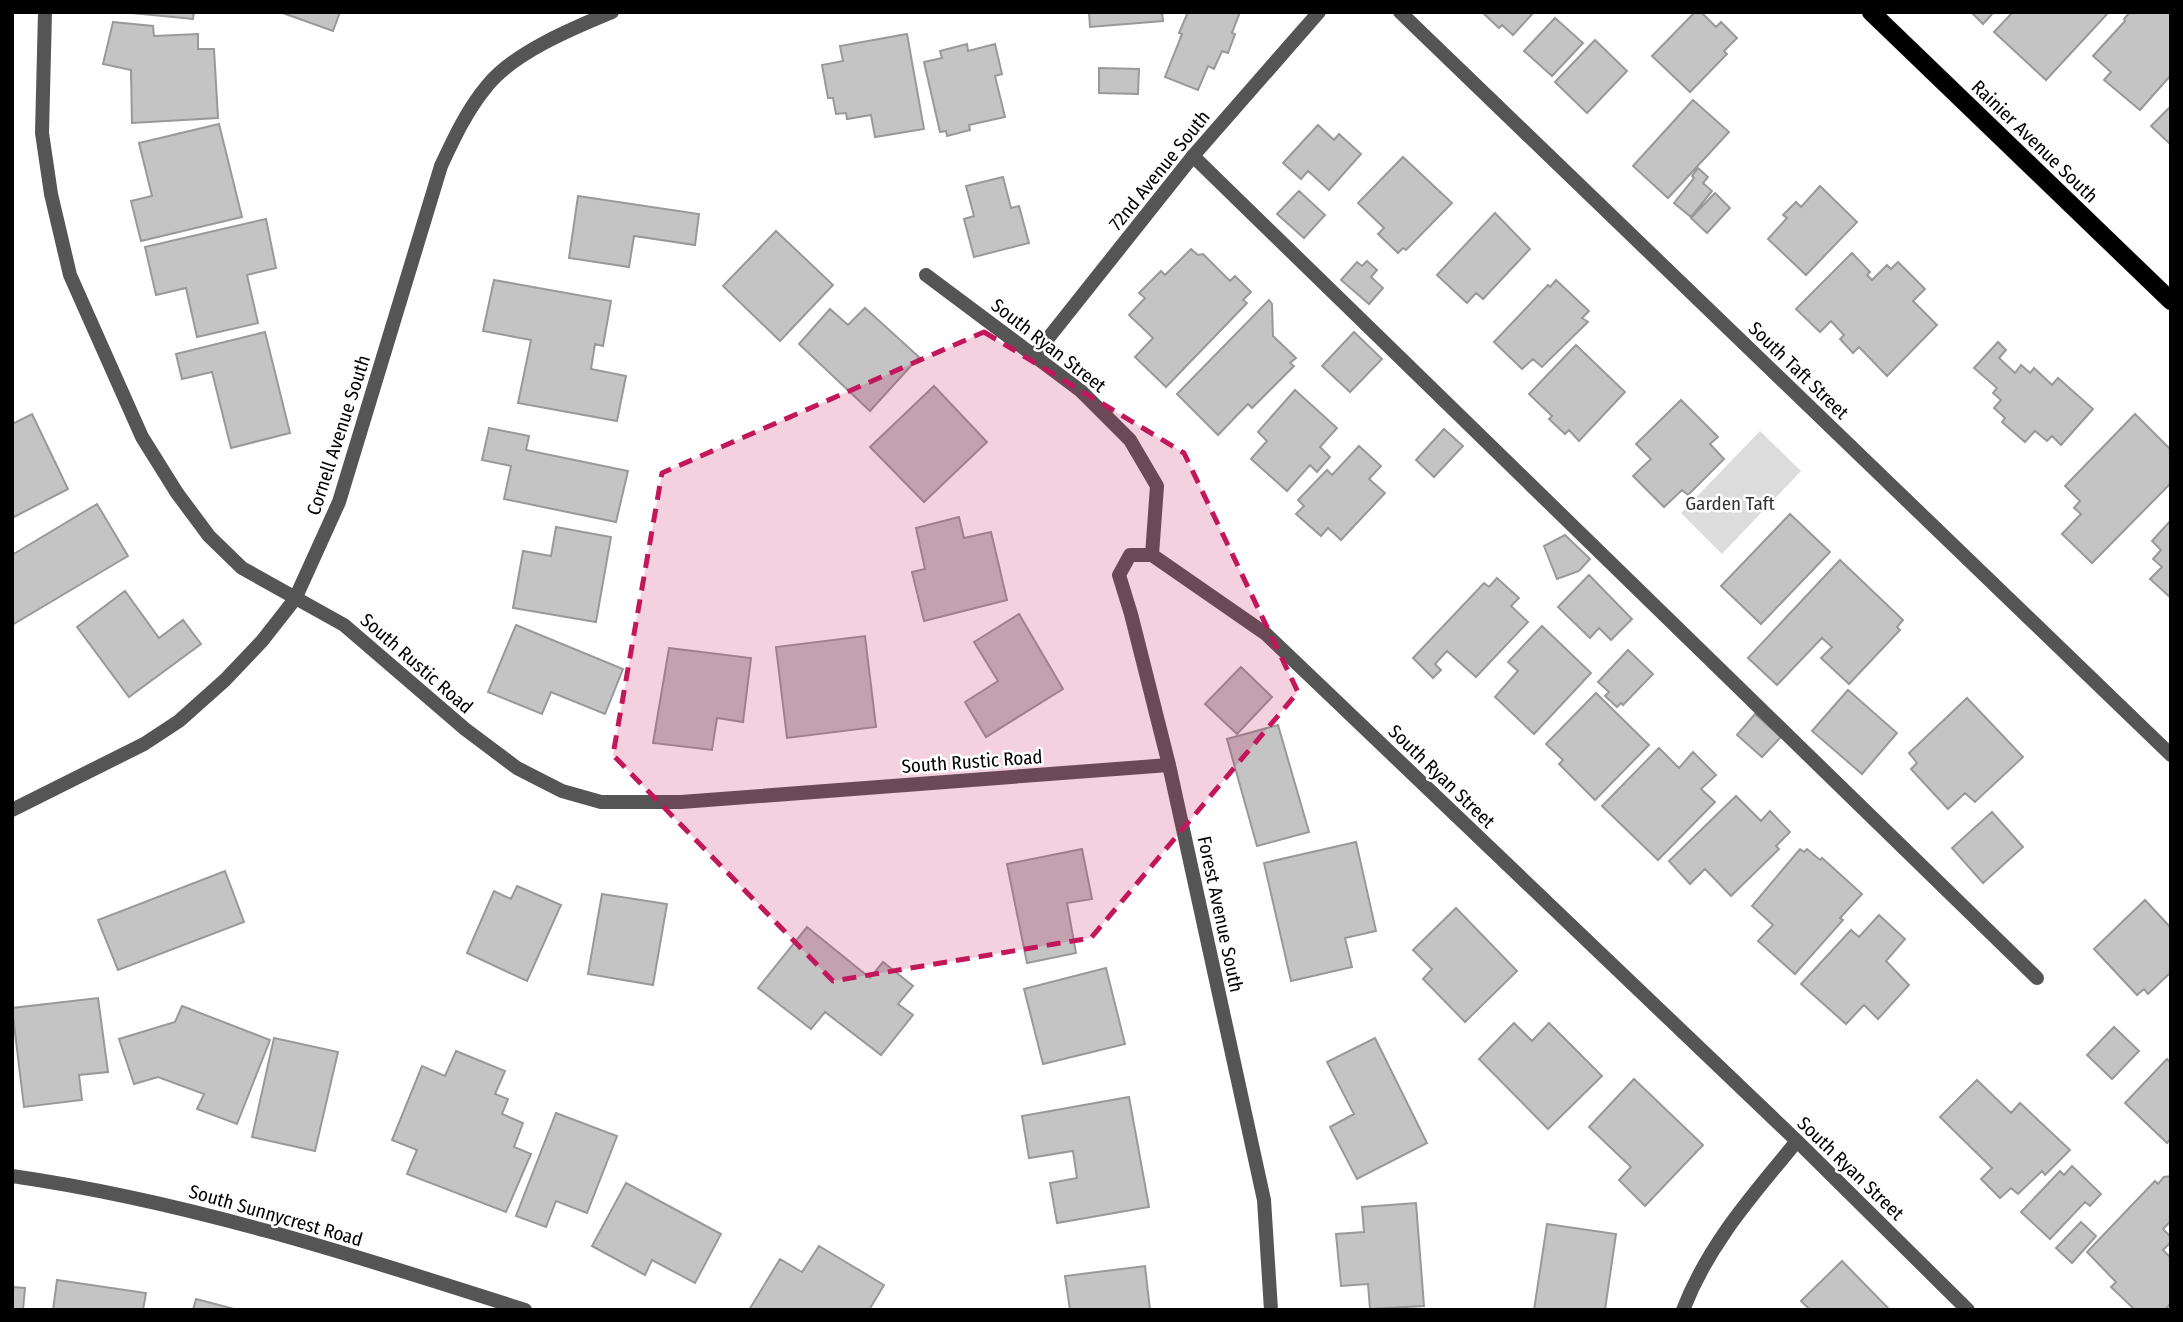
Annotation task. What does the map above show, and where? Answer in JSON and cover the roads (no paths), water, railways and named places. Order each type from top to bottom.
[{"type":"main road","name":"Rainier Avenue South","points":[[1871,12],[2171,300]]},
{"type":"street","name":"South Rustic Road","points":[[45,12],[42,133],[51,194],[70,275],[142,437],[177,493],[209,536],[242,568],[344,625],[465,729],[517,768],[562,790],[601,802],[681,802],[1169,765]]},
{"type":"street","name":"Cornell Avenue South","points":[[12,810],[144,744],[179,721],[225,680],[262,641],[295,599],[339,502],[442,166],[463,120],[488,83],[526,53],[574,27],[612,12]]},
{"type":"street","name":"72nd Avenue South","points":[[1034,356],[1193,156],[1319,12]]},
{"type":"street","name":"South Taft Street","points":[[1401,12],[2171,755]]},
{"type":"street","points":[[1193,156],[2037,978]]},
{"type":"street","name":"South Ryan Street","points":[[926,275],[1081,391],[1130,440],[1157,486],[1152,555],[1266,634],[1797,1141],[1968,1310]]},
{"type":"street","name":"Forest Avenue South","points":[[1152,555],[1130,555],[1119,576],[1169,765],[1264,1200],[1271,1310]]},
{"type":"street","points":[[1683,1310],[1696,1276],[1722,1234],[1797,1141]]},
{"type":"street","name":"South Sunnycrest Road","points":[[12,1176],[76,1185],[166,1205],[415,1275],[525,1310]]},
{"type":"park label","name":"Garden Taft","points":[[1730,503]]}]
